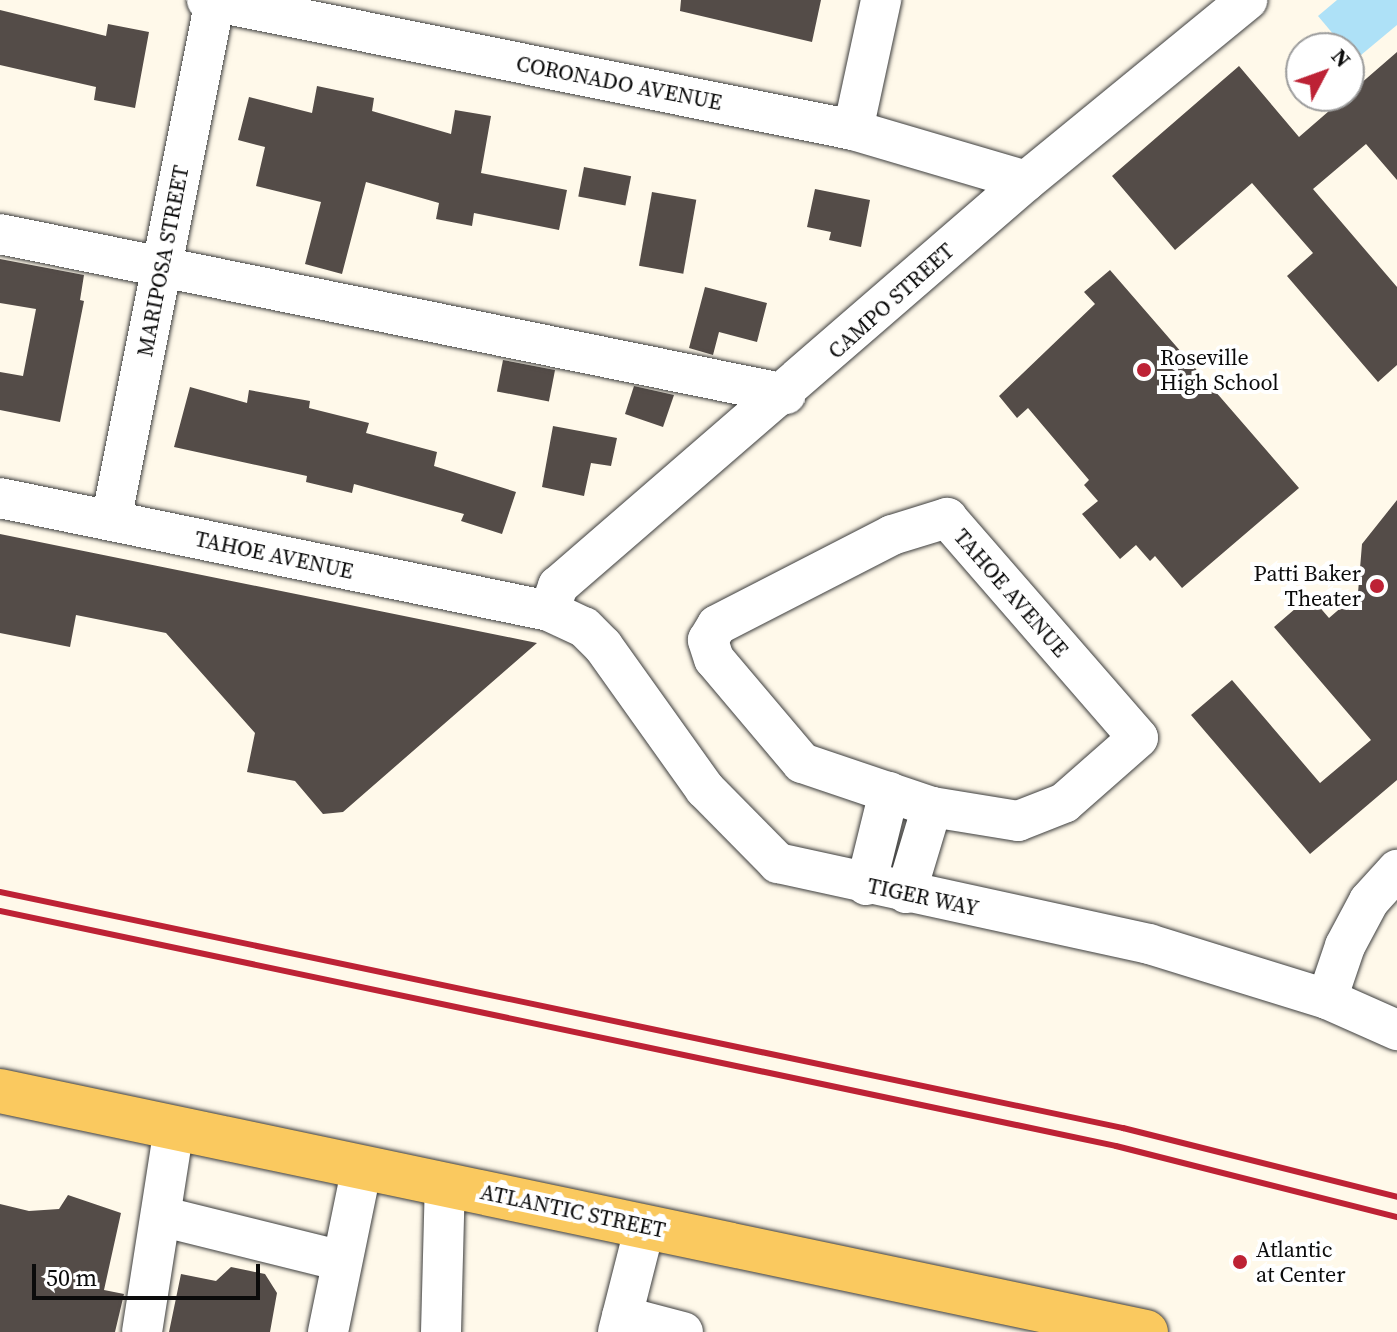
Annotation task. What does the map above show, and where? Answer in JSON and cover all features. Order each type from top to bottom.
[{"type":"main road","name":"ATLANTIC STREET","points":[[0,1091],[645,1226],[1083,1325],[1146,1332]]},
{"type":"street","points":[[853,130],[881,0]]},
{"type":"street","name":"CAMPO STREET","points":[[549,611],[558,586],[786,394],[1026,181],[1247,0]]},
{"type":"street","name":"CORONADO AVENUE","points":[[212,1],[853,130],[1026,181]]},
{"type":"street","name":"MARIPOSA STREET","points":[[111,521],[212,1]]},
{"type":"street","points":[[0,234],[786,394]]},
{"type":"street","name":"TAHOE AVENUE","points":[[0,498],[549,611]]},
{"type":"street","name":"TAHOE AVENUE","points":[[947,518],[1138,738],[1064,803],[1018,821],[932,807],[802,763],[714,659],[708,640],[717,625],[879,541],[947,518]]},
{"type":"street","name":"TIGER WAY","points":[[549,611],[584,627],[603,646],[705,789],[756,846],[778,863],[866,885],[1149,944],[1327,999],[1397,1030]]},
{"type":"street","points":[[866,885],[889,792]]},
{"type":"street","points":[[906,893],[932,807]]},
{"type":"street","points":[[1327,999],[1363,912],[1397,870]]},
{"type":"street","points":[[142,1332],[164,1217],[174,1127]]},
{"type":"street","points":[[328,1332],[362,1166]]},
{"type":"street","points":[[441,1332],[445,1184]]},
{"type":"street","points":[[164,1217],[342,1261]]},
{"type":"street","points":[[645,1226],[620,1324],[683,1332]]},
{"type":"water","points":[[1337,0],[1397,0],[1397,25],[1365,52],[1365,32],[1331,32],[1318,16]]},
{"type":"building","points":[[681,0],[821,0],[812,42],[680,11]]},
{"type":"building","points":[[0,10],[106,36],[108,24],[149,32],[135,108],[94,100],[96,87],[0,65]]},
{"type":"building","points":[[1397,52],[1397,180],[1366,144],[1313,189],[1397,287],[1397,365],[1378,382],[1287,276],[1313,253],[1252,183],[1175,250],[1112,176],[1239,66],[1299,137],[1328,112],[1365,112],[1365,80]]},
{"type":"building","points":[[317,86],[374,98],[372,111],[451,134],[455,110],[491,116],[481,173],[567,190],[559,230],[474,213],[472,226],[436,219],[439,203],[366,182],[342,274],[305,264],[321,202],[256,186],[265,147],[238,140],[249,97],[312,113]]},
{"type":"building","points":[[584,167],[631,176],[625,206],[578,196]]},
{"type":"building","points":[[815,189],[870,200],[861,247],[829,240],[831,232],[807,227]]},
{"type":"building","points":[[652,192],[696,200],[683,274],[639,266]]},
{"type":"building","points":[[0,259],[84,275],[80,300],[84,301],[60,422],[0,410],[0,372],[23,376],[36,309],[0,303]]},
{"type":"building","points":[[1110,270],[1299,488],[1182,588],[1155,556],[1150,561],[1136,545],[1120,559],[1082,514],[1098,501],[1084,485],[1089,480],[1028,408],[1017,418],[999,396],[1095,304],[1084,292]]},
{"type":"building","points":[[705,287],[767,303],[757,342],[719,332],[713,355],[689,348]]},
{"type":"building","points":[[503,360],[555,370],[549,402],[497,391]]},
{"type":"building","points":[[634,386],[674,395],[663,427],[625,414]]},
{"type":"building","points":[[190,387],[247,403],[249,390],[310,401],[309,408],[369,423],[366,433],[437,452],[434,466],[516,492],[502,534],[461,521],[464,514],[354,484],[352,493],[306,482],[307,476],[174,447]]},
{"type":"building","points":[[553,426],[617,438],[611,466],[591,463],[584,496],[542,487]]},
{"type":"building","points":[[1397,500],[1397,780],[1310,854],[1191,715],[1232,680],[1320,783],[1371,740],[1274,627],[1310,596],[1329,618],[1358,593],[1362,544]]},
{"type":"building","points":[[0,534],[537,643],[343,812],[323,814],[295,781],[247,772],[255,733],[166,633],[76,615],[70,647],[0,633]]},
{"type":"building","points":[[68,1195],[121,1213],[104,1290],[124,1294],[115,1332],[0,1332],[0,1204],[29,1211],[59,1209]]},
{"type":"building","points":[[231,1267],[265,1274],[277,1293],[270,1332],[169,1332],[181,1274],[216,1281]]},
{"type":"railway","points":[[0,892],[1123,1128],[1397,1197]]},
{"type":"railway","points":[[0,911],[1116,1146],[1397,1217]]},
{"type":"place","name":"Roseville High School","points":[[1144,370]]},
{"type":"place","name":"Patti Baker Theater","points":[[1377,586]]},
{"type":"place","name":"Atlantic at Center","points":[[1240,1262]]}]
